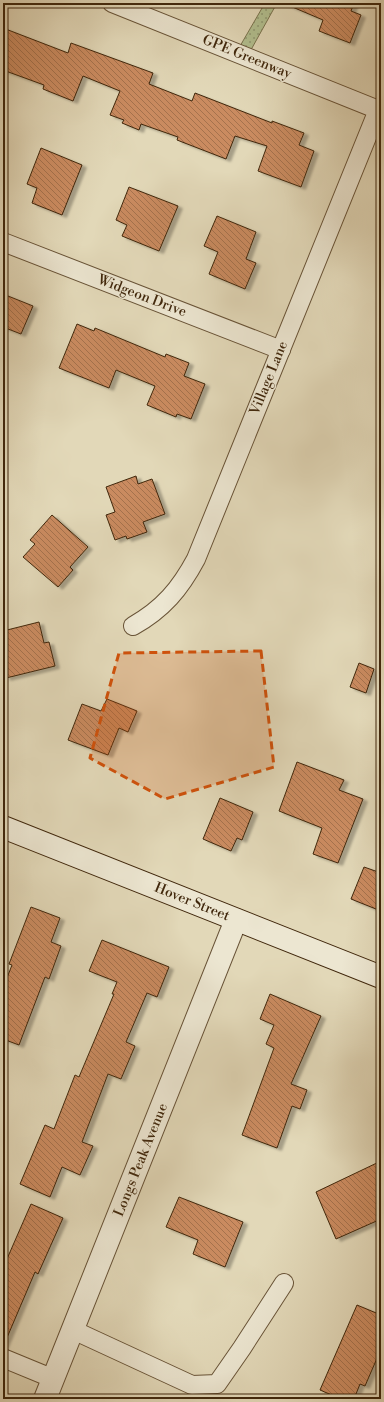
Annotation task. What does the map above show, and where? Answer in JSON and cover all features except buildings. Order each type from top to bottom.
[{"type":"street","name":"GPE Greenway","points":[[112,3],[380,111]]},
{"type":"street","name":"Village Lane","points":[[133,626],[154,613],[170,598],[180,586],[196,559],[380,111]]},
{"type":"street","name":"Widgeon Drive","points":[[3,242],[281,350]]},
{"type":"street","name":"Hover Street","points":[[3,827],[381,977]]},
{"type":"street","name":"Longs Peak Avenue","points":[[46,1399],[236,920]]},
{"type":"street","points":[[73,1330],[192,1385],[217,1384],[284,1283]]},
{"type":"street","points":[[3,1358],[54,1379]]},
{"type":"highlighted area","points":[[261,651],[274,767],[165,799],[90,758],[119,653]]},
{"type":"green space","points":[[265,3],[277,3],[247,57],[236,53]]}]
